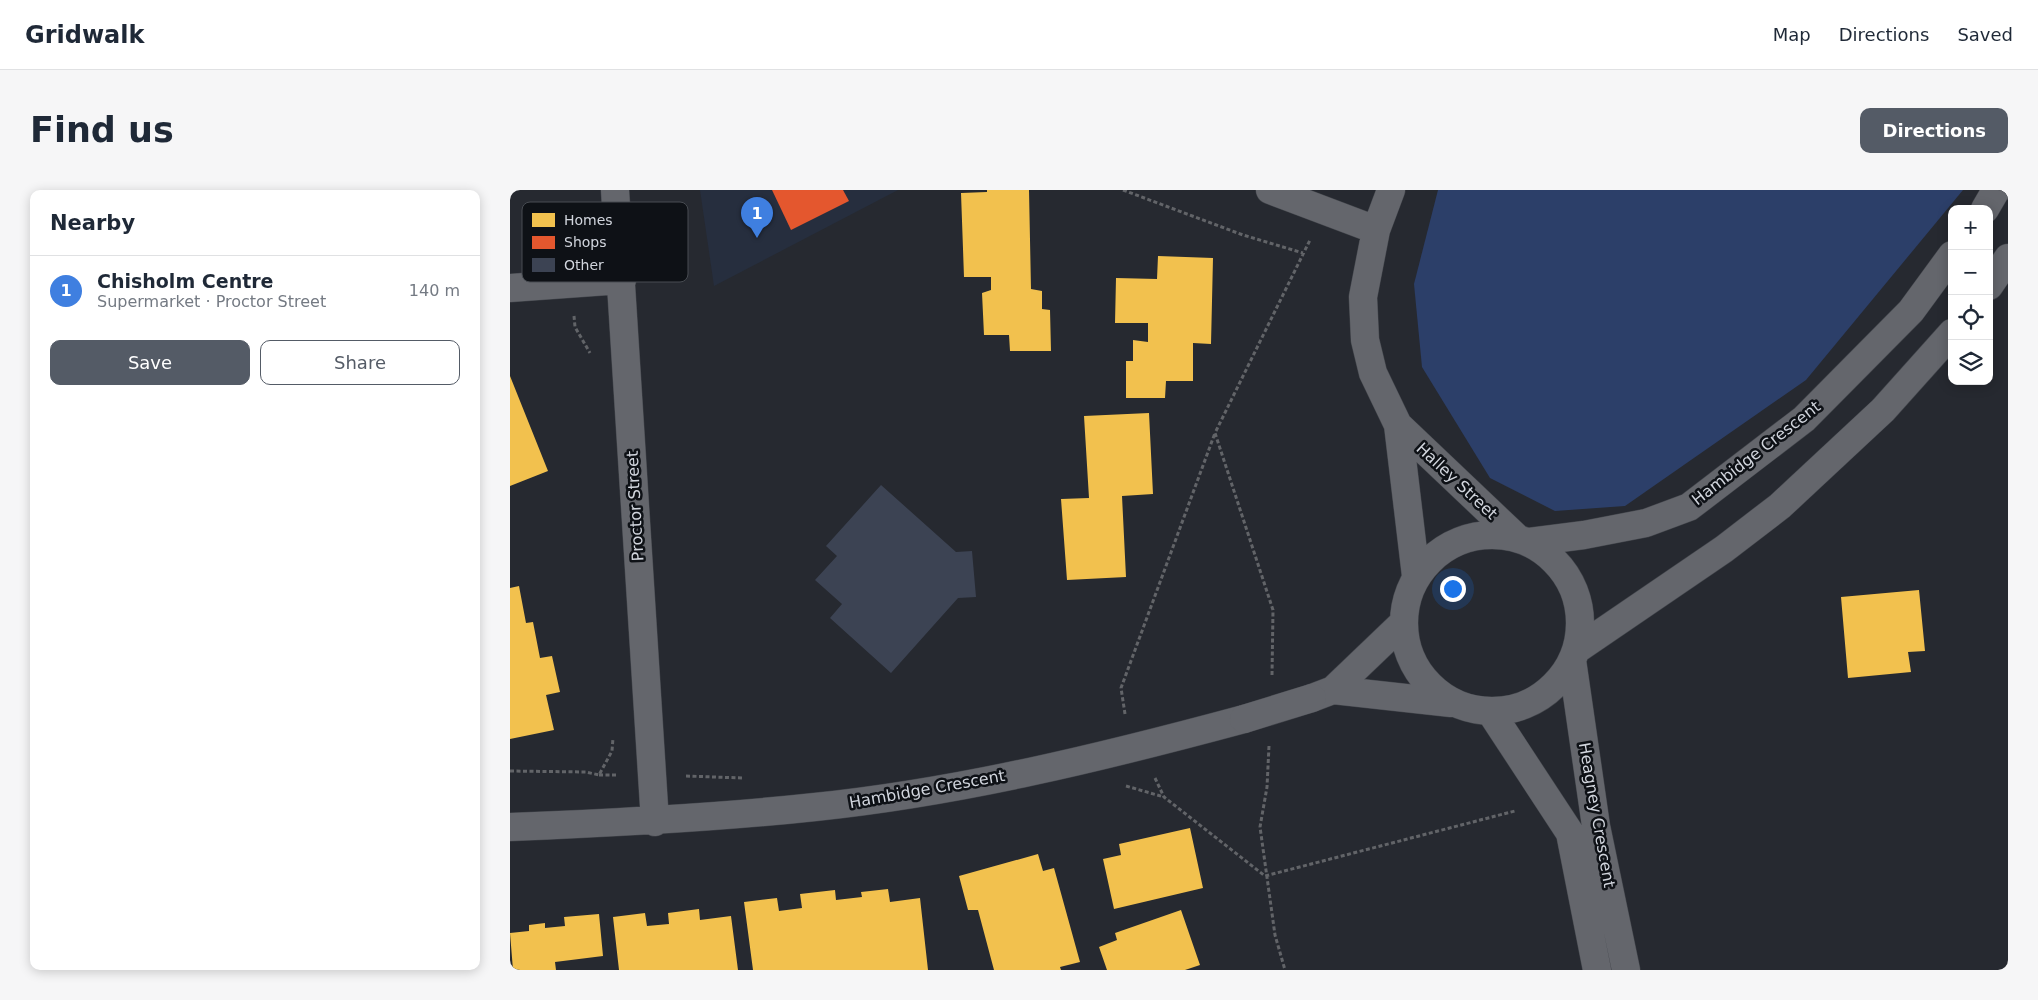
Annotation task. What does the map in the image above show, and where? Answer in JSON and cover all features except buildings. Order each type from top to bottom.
[{"type":"street","points":[[1270,190],[1376,230]]},
{"type":"street","name":"Halley Street","points":[[1391,190],[1376,230],[1363,297],[1365,340],[1373,373],[1398,425],[1416,576]]},
{"type":"street","points":[[1987,205],[1996,190]]},
{"type":"street","points":[[1993,280],[2008,258]]},
{"type":"street","name":"Hambidge Crescent","points":[[1522,539],[1584,535],[1646,523],[1689,507],[1804,419],[1911,311],[1948,261]]},
{"type":"street","points":[[510,288],[594,282]]},
{"type":"street","name":"Proctor Street","points":[[622,282],[655,822]]},
{"type":"street","points":[[1574,655],[1580,619],[1573,588],[1556,561],[1522,539],[1478,535],[1442,549],[1416,576],[1407,599],[1404,624],[1411,657],[1430,685],[1451,703],[1470,709],[1490,711],[1523,706],[1552,688],[1574,655],[1724,549],[1780,506],[1883,410],[1948,337]]},
{"type":"street","name":"Halley Street","points":[[1398,425],[1522,539]]},
{"type":"street","name":"Hambidge Crescent","points":[[1323,694],[1404,624]]},
{"type":"street","name":"Heagney Crescent","points":[[1574,655],[1596,826],[1626,970]]},
{"type":"street","name":"Hambidge Crescent","points":[[510,827],[655,822],[817,807],[977,783],[1141,746],[1244,719],[1323,694],[1451,703]]},
{"type":"street","name":"Heagney Crescent","points":[[1490,711],[1570,833],[1597,970]]},
{"type":"street","points":[[1585,912],[1613,906]]},
{"type":"path","points":[[1123,190],[1243,235],[1303,253]]},
{"type":"path","points":[[1117,716],[1126,714],[1121,688],[1215,433],[1324,211]]},
{"type":"path","points":[[575,327],[591,358]]},
{"type":"path","points":[[1215,433],[1273,610],[1272,681]]},
{"type":"path","points":[[510,771],[586,772],[599,775],[612,750],[614,735]]},
{"type":"path","points":[[1269,739],[1267,787],[1260,827],[1274,935],[1285,970]]},
{"type":"path","points":[[741,778],[751,778]]},
{"type":"path","points":[[1164,797],[1265,876]]},
{"type":"path","points":[[1265,876],[1505,812]]},
{"type":"shaded area","points":[[700,190],[898,190],[714,286]]},
{"type":"shaded area","points":[[1438,190],[1963,190],[1951,205],[1948,205],[1948,208],[1806,380],[1625,506],[1555,511],[1490,478],[1422,367],[1414,284]]},
{"type":"place","name":"Chisholm Centre","points":[[757,238]]}]
